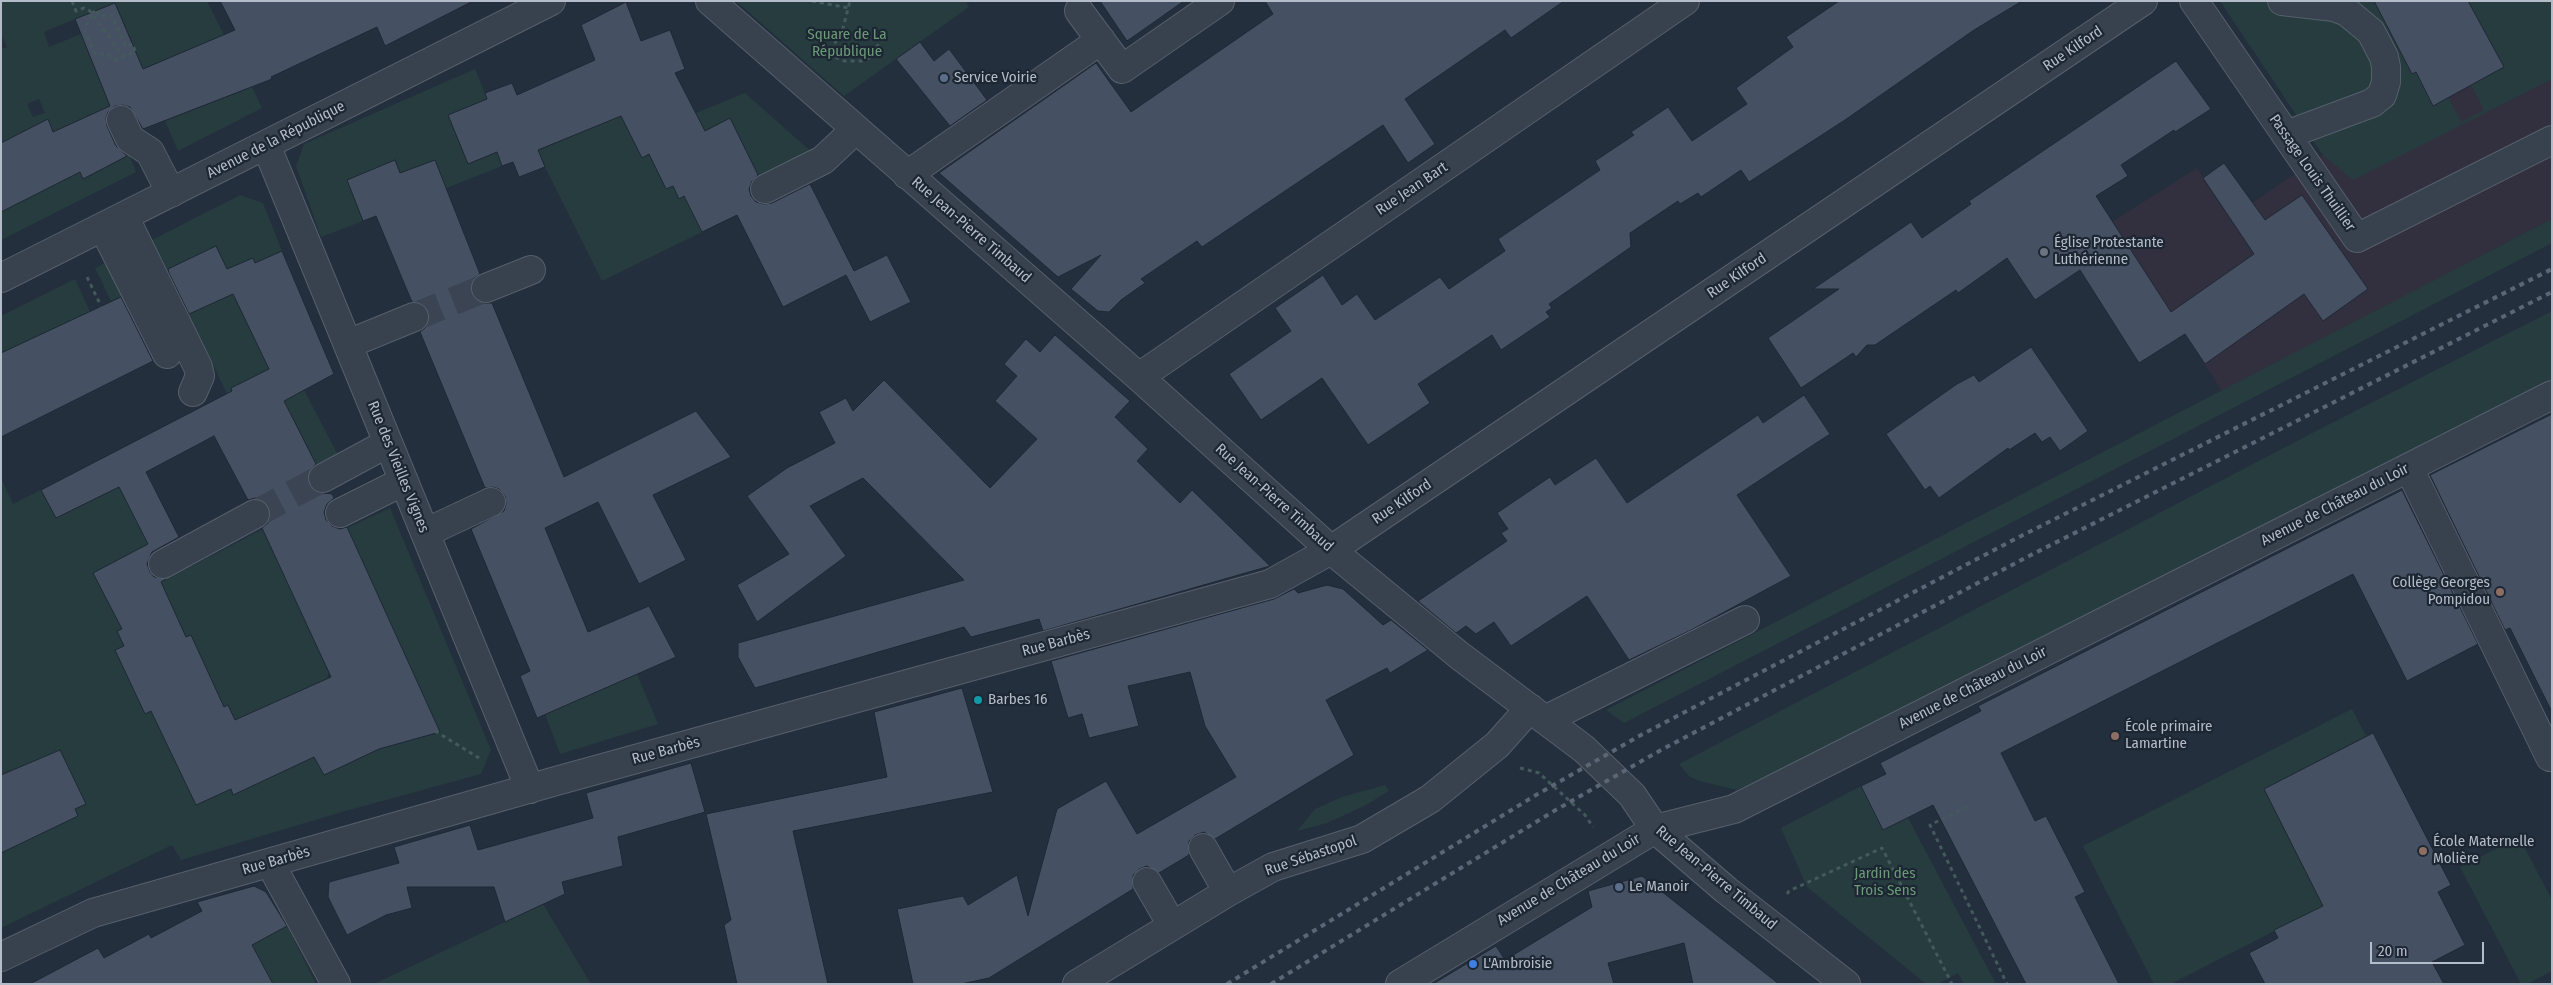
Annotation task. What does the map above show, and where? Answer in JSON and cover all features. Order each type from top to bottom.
[{"type":"street","name":"Avenue de la République","points":[[1,278],[551,1]]},
{"type":"street","name":"Rue Jean-Pierre Timbaud","points":[[710,1],[1139,377],[1331,550],[1460,656],[1584,749],[1632,795],[1655,829],[1726,890],[1846,984]]},
{"type":"street","points":[[1079,11],[1122,69],[1220,1]]},
{"type":"street","name":"Rue Jean Bart","points":[[1139,377],[1685,1]]},
{"type":"street","name":"Rue Kilford","points":[[1331,550],[2143,1]]},
{"type":"street","name":"Passage Louis Thuillier","points":[[2194,1],[2357,238],[2552,140]]},
{"type":"street","points":[[2282,1],[2334,7],[2347,12],[2371,32],[2384,57],[2386,67],[2386,82],[2382,95],[2372,103],[2286,135]]},
{"type":"street","points":[[907,175],[1102,40]]},
{"type":"street","points":[[121,120],[130,139],[150,152],[171,193]]},
{"type":"street","points":[[765,189],[823,160],[856,129]]},
{"type":"street","name":"Rue des Vieilles Vignes","points":[[266,145],[530,789]]},
{"type":"street","points":[[113,222],[167,354]]},
{"type":"street","points":[[113,222],[198,367],[200,376],[193,392]]},
{"type":"street","points":[[486,288],[531,270]]},
{"type":"street","points":[[348,344],[414,317]]},
{"type":"street","name":"Avenue de Château du Loir","points":[[1400,984],[1610,854],[1655,829],[1734,809],[2552,395]]},
{"type":"street","points":[[323,478],[388,444]]},
{"type":"street","points":[[2408,468],[2550,757],[2552,756]]},
{"type":"street","points":[[340,513],[404,481]]},
{"type":"street","points":[[425,533],[491,502]]},
{"type":"street","points":[[164,564],[255,514]]},
{"type":"street","name":"Rue Barbès","points":[[1,957],[93,913],[530,789],[1270,584],[1331,550]]},
{"type":"street","points":[[1537,714],[1745,620]]},
{"type":"street","name":"Rue Sébastopol","points":[[1077,984],[1172,925],[1273,867],[1362,839],[1430,799],[1537,714]]},
{"type":"street","points":[[1203,848],[1228,892]]},
{"type":"street","points":[[270,862],[336,984]]},
{"type":"street","points":[[1147,882],[1172,925]]},
{"type":"path","points":[[72,1],[76,11],[84,8],[92,14],[123,56]]},
{"type":"path","points":[[812,1],[849,8]]},
{"type":"path","points":[[802,82],[828,54],[842,32],[850,1]]},
{"type":"path","points":[[97,11],[99,16],[108,14],[116,20],[126,47],[132,44],[136,52],[123,56],[114,60],[108,54],[97,54],[94,52],[84,28],[91,18],[89,14],[97,11]]},
{"type":"path","points":[[828,54],[844,61],[862,61],[871,57],[881,40]]},
{"type":"path","points":[[435,731],[486,762]]},
{"type":"path","points":[[1516,764],[1521,769],[1539,773],[1585,815],[1610,854]]},
{"type":"path","points":[[1967,807],[1930,825],[2008,984]]},
{"type":"path","points":[[1789,891],[1882,848],[1952,984]]},
{"type":"shaded area","points":[[2220,1],[2552,1],[2552,219],[2222,391],[2112,222],[2197,168],[2230,218],[2323,155]]},
{"type":"green space","points":[[1,1],[207,1],[224,35],[143,69],[116,4],[97,11],[114,60],[95,68],[110,106],[63,127],[83,179],[129,155],[136,172],[1,240],[1,201],[7,209],[53,186],[31,143],[1,143],[1,49],[7,47],[1,34]],"holes":[[[75,19],[81,34],[49,47],[44,32]],[[39,99],[45,113],[33,117],[27,104]]]},
{"type":"green space","name":"Square de La République","points":[[736,1],[966,1],[969,7],[844,96]]},
{"type":"green space","points":[[2220,1],[2378,1],[2376,4],[2412,73],[2416,72],[2448,97],[2461,122],[2484,110],[2471,85],[2504,67],[2468,1],[2552,1],[2552,79],[2353,180],[2323,155]]},
{"type":"green space","points":[[475,69],[487,99],[448,115],[468,164],[500,151],[499,157],[502,166],[439,191],[411,169],[400,173],[395,160],[347,180],[363,221],[321,237],[296,166],[304,144]]},
{"type":"green space","points":[[252,87],[262,108],[178,151],[165,121]]},
{"type":"green space","points":[[745,93],[815,155],[760,180],[730,118],[704,131],[696,113]]},
{"type":"green space","points":[[621,116],[642,158],[649,154],[666,189],[673,186],[679,199],[684,196],[702,232],[602,281],[537,151]]},
{"type":"green space","points":[[240,195],[263,203],[282,251],[255,263],[253,258],[227,269],[216,246],[168,269],[189,314],[289,268],[254,338],[269,369],[304,390],[339,457],[318,468],[284,401],[248,380],[231,388],[232,391],[227,394],[200,337],[195,339],[148,242]]},
{"type":"green space","points":[[2552,219],[2552,243],[1624,723],[1606,710]]},
{"type":"green space","points":[[114,259],[137,307],[127,312],[120,297],[111,301],[95,268]]},
{"type":"green space","points":[[75,279],[90,312],[1,353],[1,316]]},
{"type":"green space","points":[[2552,311],[2552,381],[1842,742],[1737,790],[1690,777],[1679,764],[2318,430]]},
{"type":"green space","points":[[1,478],[13,504],[41,490],[56,518],[119,487],[148,544],[93,573],[111,608],[263,529],[329,672],[321,698],[292,712],[324,775],[379,749],[434,734],[437,726],[347,528],[390,508],[491,750],[481,774],[342,812],[181,860],[172,845],[1,928]]},
{"type":"green space","points":[[637,674],[658,724],[560,754],[545,714]]},
{"type":"green space","points":[[2352,709],[2366,736],[2264,789],[2323,906],[2171,984],[2154,984],[2083,846]]},
{"type":"green space","points":[[1385,785],[1389,791],[1364,806],[1327,823],[1297,831],[1315,809],[1342,797]]},
{"type":"green space","name":"Jardin des Trois Sens","points":[[1861,786],[1883,830],[1908,818],[1996,984],[1964,984],[1958,973],[1938,984],[1926,984],[1807,887],[1781,828]]},
{"type":"green space","points":[[2519,837],[2552,900],[2552,971],[2527,984],[2521,984],[2460,867]]},
{"type":"green space","points":[[543,904],[591,984],[374,984]]},
{"type":"green space","points":[[287,926],[316,984],[255,984],[252,945]]},
{"type":"building","points":[[220,1],[473,1],[385,46],[377,27],[271,77],[272,79],[143,129],[130,107],[123,105],[115,106],[108,112],[106,118],[107,126],[116,146],[127,156],[83,179],[80,172],[1,212],[1,143],[48,119],[53,132],[110,106],[75,19],[115,3],[143,69],[235,30]]},
{"type":"building","points":[[1100,1],[1184,1],[1127,41]]},
{"type":"building","points":[[1265,1],[1564,1],[1511,38],[1505,30],[1405,99],[1435,144],[1408,163],[1383,125],[1202,247],[1197,241],[1141,279],[1145,283],[1121,300],[1109,312],[1098,311],[1071,289],[1101,255],[1058,277],[939,173],[1096,63],[1131,112],[1273,14]]},
{"type":"building","points":[[1839,1],[2022,1],[1974,30],[1845,120],[1749,182],[1741,170],[1701,197],[1698,193],[1680,204],[1678,201],[1630,233],[1631,247],[1549,304],[1552,308],[1546,312],[1550,317],[1501,350],[1492,335],[1418,384],[1430,403],[1368,445],[1322,378],[1261,420],[1229,374],[1291,331],[1275,308],[1323,275],[1342,305],[1357,294],[1375,320],[1440,277],[1449,289],[1505,251],[1498,239],[1600,170],[1595,161],[1634,135],[1631,132],[1668,107],[1692,141],[1747,104],[1736,88],[1793,47],[1786,37]]},
{"type":"building","points":[[2374,1],[2468,1],[2504,67],[2433,106],[2416,72],[2412,74]]},
{"type":"building","points":[[626,2],[641,41],[670,30],[685,69],[675,73],[705,131],[730,118],[758,175],[752,181],[749,189],[751,196],[756,202],[772,203],[810,184],[854,271],[887,255],[911,302],[870,322],[846,275],[783,307],[737,215],[702,232],[684,196],[679,199],[673,186],[666,189],[649,154],[642,158],[621,116],[538,150],[545,167],[519,177],[513,162],[502,166],[497,152],[468,164],[448,115],[487,99],[485,93],[512,83],[517,95],[595,60],[581,25]]},
{"type":"building","points":[[920,42],[934,61],[949,49],[987,100],[950,126],[896,59]]},
{"type":"building","points":[[2176,61],[2211,109],[2175,132],[2174,130],[2121,165],[2128,176],[2096,196],[2171,312],[2254,254],[2203,178],[2224,163],[2265,220],[2302,195],[2368,289],[2323,321],[2304,294],[2205,364],[2185,334],[2139,363],[2080,270],[2035,300],[2007,258],[1958,293],[1956,290],[1875,345],[1867,345],[1856,357],[1853,353],[1801,388],[1768,338],[1839,289],[1813,289],[1911,222],[1922,238],[1971,204],[1969,201]]},
{"type":"building","points":[[395,160],[400,173],[435,160],[480,274],[473,279],[471,285],[472,294],[476,300],[483,303],[492,303],[564,477],[696,411],[731,457],[653,495],[686,560],[639,584],[598,502],[545,528],[588,632],[649,606],[676,657],[537,718],[520,676],[530,671],[471,529],[504,511],[506,504],[505,496],[499,489],[493,487],[485,488],[420,332],[426,327],[429,320],[428,311],[423,304],[412,302],[376,216],[363,221],[347,180]]},
{"type":"building","points":[[216,246],[227,269],[253,258],[255,263],[282,251],[334,374],[284,401],[316,464],[310,470],[307,477],[309,485],[315,492],[332,494],[334,498],[327,504],[324,512],[326,520],[332,526],[340,529],[347,527],[440,732],[379,749],[324,775],[314,757],[233,795],[231,789],[196,805],[151,711],[145,714],[115,650],[124,646],[117,631],[122,629],[93,573],[148,544],[119,487],[56,518],[41,490],[232,391],[231,388],[269,369],[233,294],[189,314],[168,269]],"holes":[[[214,436],[248,500],[255,498],[263,500],[269,507],[271,514],[269,522],[262,528],[331,677],[235,720],[228,705],[224,707],[191,635],[186,637],[161,582],[166,579],[154,577],[147,564],[152,552],[179,537],[146,472]]]},
{"type":"building","points":[[121,297],[153,361],[1,437],[1,353]]},
{"type":"building","points":[[1055,335],[1130,401],[1115,417],[1148,449],[1137,461],[1180,503],[1192,490],[1270,566],[1043,631],[1039,619],[971,637],[964,627],[755,688],[738,657],[738,643],[964,580],[863,478],[810,506],[846,556],[757,622],[737,585],[789,554],[747,496],[787,468],[835,443],[819,412],[846,398],[853,411],[884,380],[990,488],[1037,439],[995,401],[1017,376],[1004,364],[1026,339],[1040,352]]},
{"type":"building","points":[[2031,347],[2088,431],[2060,451],[2050,437],[2042,442],[2035,433],[2009,450],[2008,448],[1939,498],[1930,486],[1925,490],[1886,434],[1957,384],[1974,375],[1979,382]]},
{"type":"building","points":[[1804,395],[1830,434],[1737,495],[1791,576],[1691,630],[1629,660],[1587,596],[1511,646],[1494,622],[1476,634],[1466,626],[1456,633],[1418,601],[1507,541],[1501,533],[1508,529],[1497,513],[1550,477],[1555,485],[1596,458],[1627,503],[1758,415],[1763,423]]},
{"type":"building","name":"Collège Georges Pompidou","points":[[2552,414],[2552,712],[2510,628],[2505,630],[2430,475]]},
{"type":"building","points":[[2402,490],[2478,644],[2407,681],[2353,574],[2001,753],[2035,821],[2046,816],[2085,892],[2075,897],[2119,984],[2026,984],[1933,805],[1883,830],[1861,786],[1886,774],[1880,763],[1981,711],[1978,706]]},
{"type":"building","points":[[1327,585],[1343,589],[1383,625],[1391,620],[1428,650],[1390,673],[1387,668],[1326,700],[1354,755],[1215,839],[1204,832],[1195,835],[1189,841],[1189,855],[1159,873],[1147,866],[1139,869],[1133,875],[1133,889],[989,978],[961,984],[913,984],[897,909],[963,896],[968,905],[1017,875],[1028,916],[1057,809],[1106,781],[1137,834],[1236,777],[1205,726],[1190,672],[1128,686],[1139,726],[1089,738],[1082,714],[1068,718],[1051,661],[1274,599],[1294,589],[1298,593]]},
{"type":"building","points":[[962,688],[993,792],[793,831],[828,984],[737,984],[724,925],[731,920],[706,814],[887,777],[874,712]]},
{"type":"building","points":[[2373,733],[2451,885],[2438,892],[2465,945],[2432,962],[2444,984],[2265,984],[2249,953],[2278,938],[2274,930],[2323,906],[2264,789]]},
{"type":"building","points":[[60,750],[86,804],[75,809],[78,816],[1,853],[1,775]]},
{"type":"building","points":[[691,763],[705,812],[618,837],[623,866],[562,882],[565,894],[505,922],[494,887],[407,887],[412,908],[386,915],[347,935],[328,897],[329,882],[399,863],[394,847],[470,825],[478,850],[593,818],[586,793]]},
{"type":"building","points":[[1642,876],[1779,984],[1693,984],[1684,943],[1608,963],[1614,984],[1433,984],[1496,946],[1505,960],[1592,907],[1588,891]]},
{"type":"building","points":[[254,886],[266,892],[287,926],[252,945],[273,984],[30,984],[98,948],[104,958],[149,934],[151,938],[202,911],[197,902]]},
{"type":"tunnel","points":[[414,317],[486,288]]},
{"type":"tunnel","points":[[255,514],[323,478]]},
{"type":"railway","points":[[1227,984],[1536,795],[1641,735],[2019,537],[2552,269]]},
{"type":"railway","points":[[1271,984],[1554,811],[1661,750],[2029,556],[2552,292]]},
{"type":"place","name":"Service Voirie","points":[[944,78]]},
{"type":"place","name":"Église Protestante Luthérienne","points":[[2044,252]]},
{"type":"place","name":"Collège Georges Pompidou","points":[[2500,592]]},
{"type":"place","name":"Barbes 16","points":[[978,700]]},
{"type":"place","name":"École primaire Lamartine","points":[[2115,736]]},
{"type":"place","name":"École Maternelle Molière","points":[[2423,851]]},
{"type":"place","name":"Le Manoir","points":[[1619,887]]},
{"type":"place","name":"L'Ambroisie","points":[[1473,964]]}]
